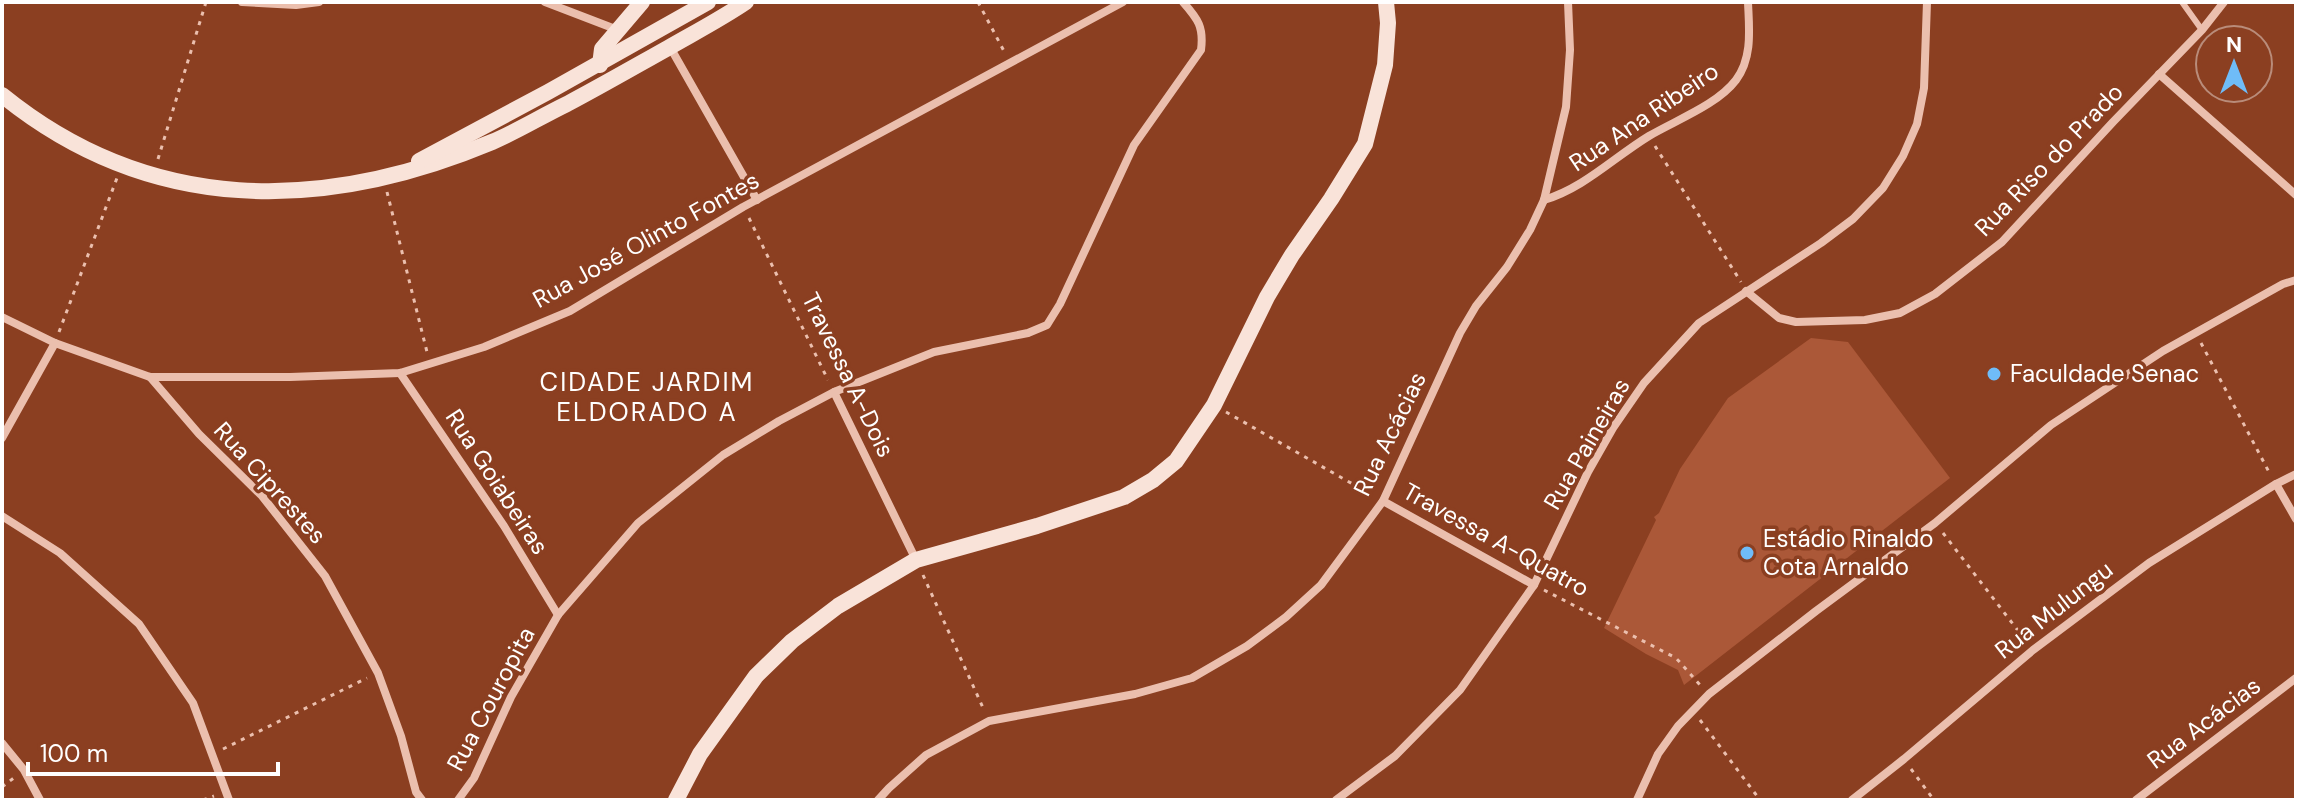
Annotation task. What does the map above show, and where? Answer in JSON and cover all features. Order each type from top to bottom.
[{"type":"street","points":[[242,2],[296,5],[319,2]]},
{"type":"street","points":[[545,2],[618,30]]},
{"type":"street","points":[[557,109],[594,80],[599,73],[602,49],[642,2]]},
{"type":"street","points":[[390,177],[710,2]]},
{"type":"street","points":[[710,2],[671,37],[670,47],[757,200]]},
{"type":"street","points":[[2,95],[71,142],[153,175],[221,190],[272,192],[343,187],[390,177],[494,141],[606,84],[746,2]]},
{"type":"street","name":"Rua José Olinto Fontes","points":[[150,377],[400,373],[484,347],[570,311],[743,207],[1123,2]]},
{"type":"street","points":[[558,615],[638,523],[723,455],[779,421],[834,392],[934,352],[1028,333],[1047,325],[1060,304],[1134,145],[1201,50],[1203,35],[1197,18],[1183,2]]},
{"type":"street","points":[[676,800],[700,754],[756,676],[792,641],[838,606],[916,560],[1037,526],[1124,497],[1153,480],[1176,461],[1214,405],[1267,297],[1292,255],[1365,144],[1385,65],[1386,2]]},
{"type":"street","name":"Rua Acácias","points":[[878,800],[926,755],[989,721],[1135,694],[1192,678],[1247,646],[1286,617],[1321,585],[1383,501],[1460,333],[1476,306],[1507,267],[1544,200],[1566,107],[1570,50],[1568,2]]},
{"type":"street","name":"Rua Ana Ribeiro","points":[[1544,200],[1580,185],[1649,136],[1720,96],[1737,80],[1746,62],[1750,42],[1748,2]]},
{"type":"street","name":"Rua Paineiras","points":[[1336,800],[1395,756],[1460,690],[1534,585],[1588,472],[1644,383],[1699,323],[1821,243],[1853,219],[1883,188],[1903,156],[1917,124],[1924,88],[1927,2]]},
{"type":"street","name":"Rua Riso do Prado","points":[[2207,24],[2224,2]]},
{"type":"street","name":"Rua Riso do Prado","points":[[1746,291],[1779,318],[1796,322],[1865,320],[1900,313],[1935,294],[2002,242],[2194,38]]},
{"type":"street","points":[[2159,74],[2296,195]]},
{"type":"street","points":[[1637,800],[1658,754],[1678,726],[1709,694],[1935,523],[2051,425],[2163,351],[2283,284],[2296,280]]},
{"type":"street","points":[[2,317],[55,343],[150,377]]},
{"type":"street","points":[[2,438],[55,343]]},
{"type":"street","name":"Rua Goiabeiras","points":[[400,373],[504,526],[558,615]]},
{"type":"street","name":"Rua Ciprestes","points":[[150,377],[199,434],[262,496],[325,576],[378,673],[401,736],[416,792],[422,800]]},
{"type":"street","name":"Travessa A-Dois","points":[[834,392],[916,560]]},
{"type":"street","name":"Rua Mulungu","points":[[1852,800],[2033,650],[2149,563],[2296,474]]},
{"type":"street","points":[[2276,484],[2296,519]]},
{"type":"street","name":"Travessa A-Quatro","points":[[1383,501],[1534,585]]},
{"type":"street","points":[[2,516],[60,553],[139,624],[193,703],[229,800]]},
{"type":"street","name":"Rua Couropita","points":[[458,800],[474,778],[511,697],[558,615]]},
{"type":"street","name":"Rua Acácias","points":[[2136,800],[2296,678]]},
{"type":"street","points":[[2,743],[24,770],[40,800]]},
{"type":"lane","points":[[2182,2],[2198,24]]},
{"type":"path","points":[[153,175],[206,2]]},
{"type":"path","points":[[978,2],[1010,64]]},
{"type":"path","points":[[1649,136],[1746,291]]},
{"type":"path","points":[[55,343],[122,165]]},
{"type":"path","points":[[390,177],[429,363]]},
{"type":"path","name":"Travessa A-Dois","points":[[743,207],[834,392]]},
{"type":"path","points":[[2196,333],[2276,484]]},
{"type":"path","name":"Travessa A-Quatro","points":[[1214,405],[1383,501]]},
{"type":"path","points":[[1935,523],[2033,650]]},
{"type":"path","points":[[916,560],[989,721]]},
{"type":"path","name":"Travessa A-Quatro","points":[[1534,585],[1676,658],[1709,694]]},
{"type":"path","points":[[213,754],[378,673]]},
{"type":"path","points":[[1693,711],[1760,800]]},
{"type":"path","points":[[1904,759],[1934,800]]},
{"type":"shaded area","name":"Estádio Rinaldo Cota Arnaldo","points":[[1811,338],[1848,342],[1950,478],[1684,685],[1678,670],[1604,628],[1656,520],[1654,517],[1659,513],[1680,469],[1728,398]]},
{"type":"place","name":"Faculdade Senac","points":[[1994,374]]},
{"type":"place","name":"Estádio Rinaldo Cota Arnaldo","points":[[1747,553]]},
{"type":"district","name":"CIDADE JARDIM ELDORADO A","points":[[647,397]]}]
